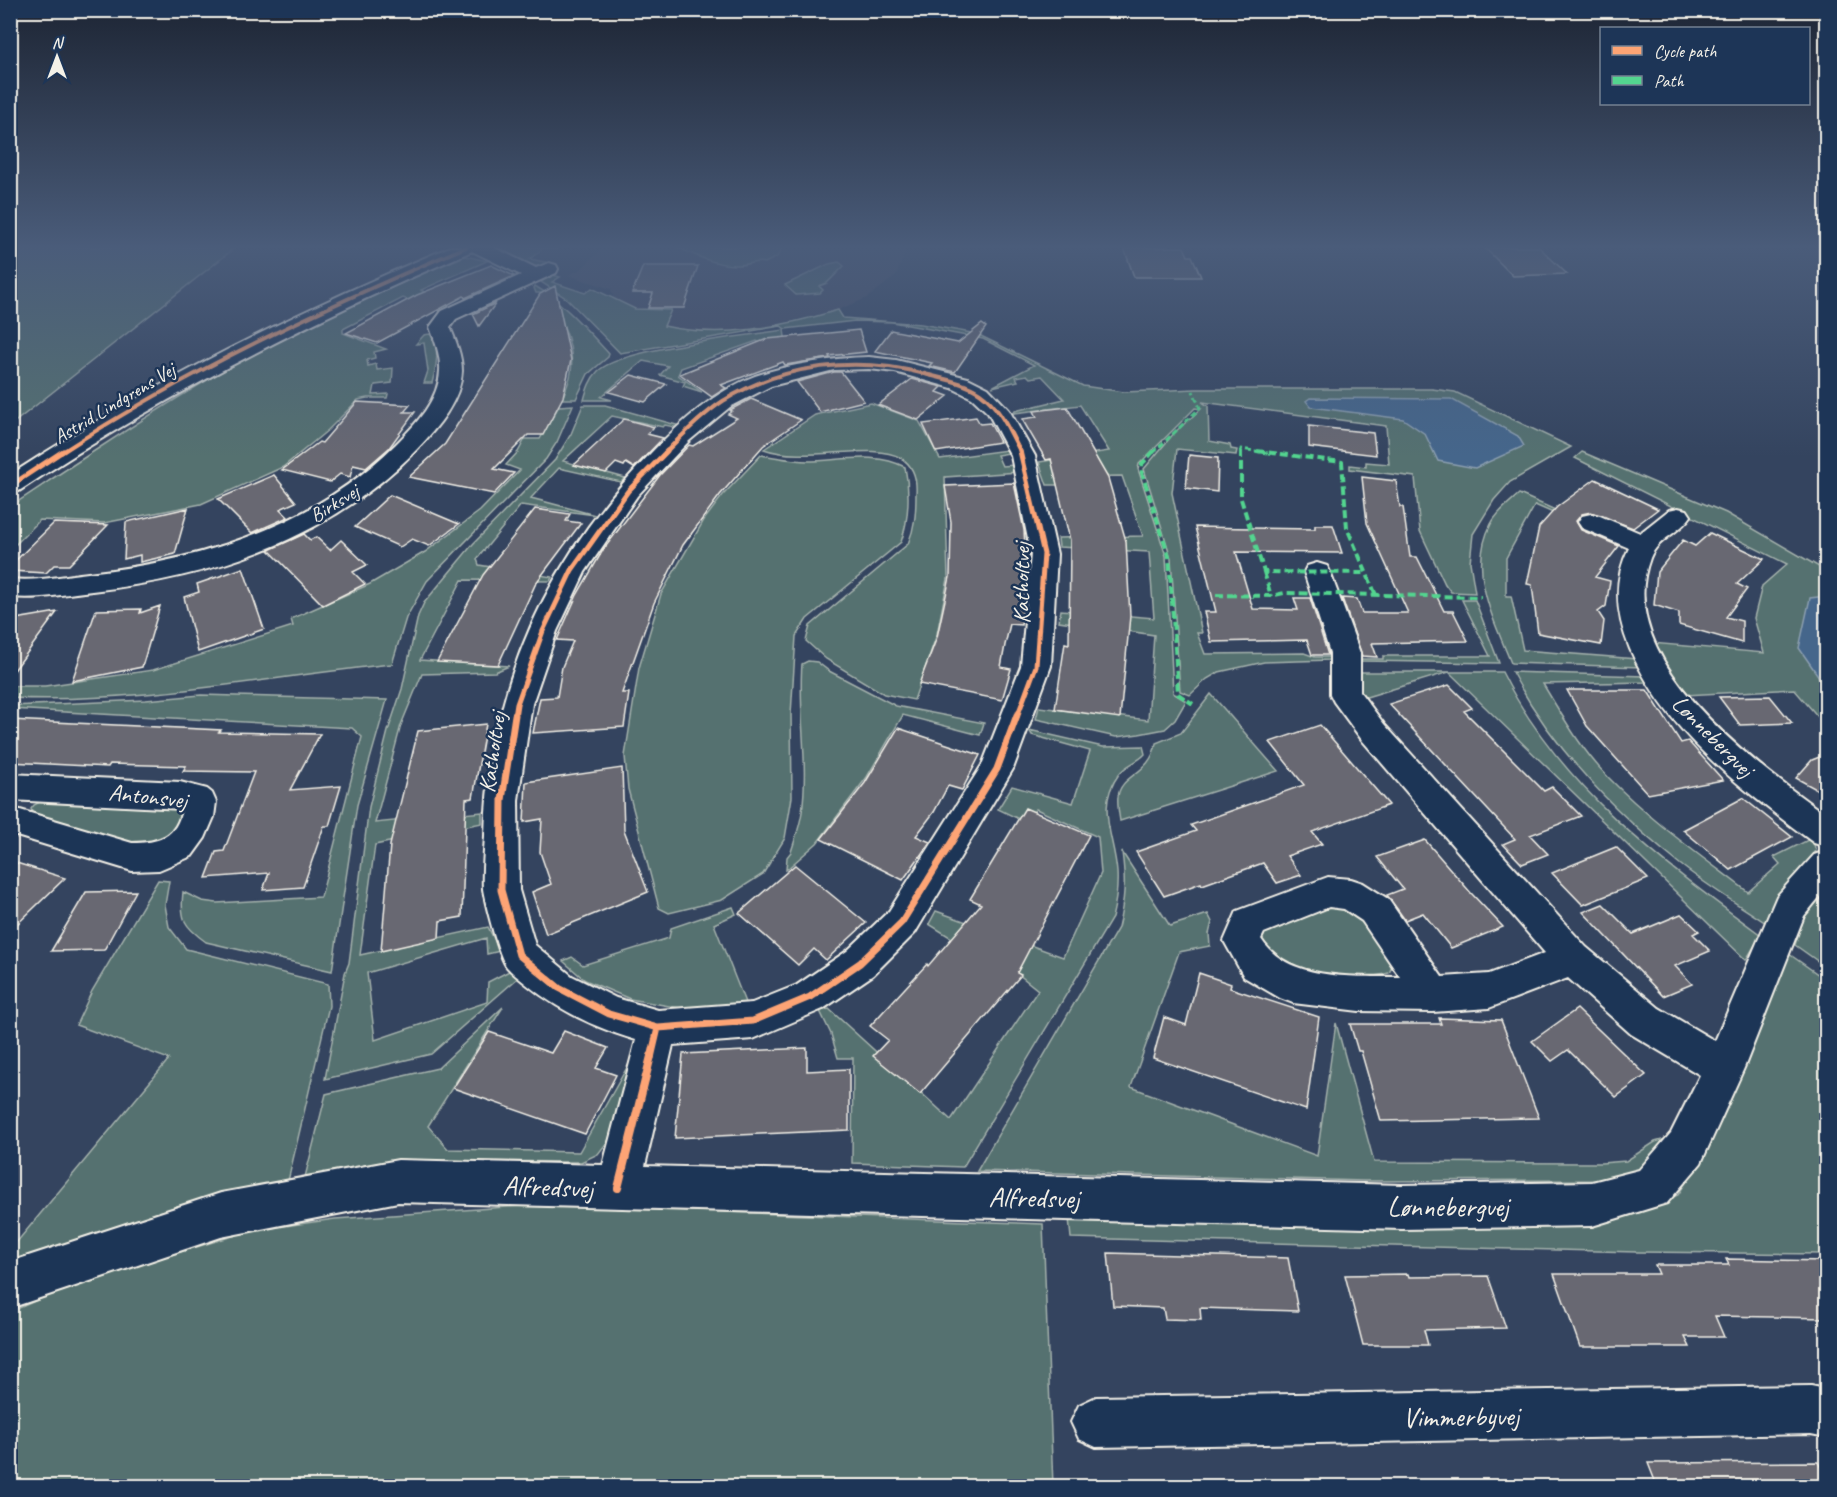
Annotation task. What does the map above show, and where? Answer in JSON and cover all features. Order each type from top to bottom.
[{"type":"street","name":"Astrid Lindgrens Vej","points":[[10,486],[129,411],[253,342],[307,317]]},
{"type":"street","name":"Birksvej","points":[[10,588],[107,582],[184,567],[260,542],[322,514],[372,480],[407,448],[428,423],[444,396],[451,372],[448,349],[440,327],[442,321],[449,317]]},
{"type":"street","name":"Katholtvej","points":[[869,363],[896,366],[960,383],[980,393],[998,410],[1023,456],[1044,554],[1036,666],[997,769],[902,922],[860,963],[810,997],[753,1021],[658,1028],[609,1014],[559,988],[519,955],[501,890],[502,800],[517,704],[543,631],[572,570],[628,491],[681,436],[722,402],[763,381],[834,364],[869,363]]},
{"type":"street","name":"Lønnebergvej","points":[[1678,516],[1644,544],[1631,578],[1630,609],[1642,646],[1655,672],[1683,712],[1752,777],[1827,833]]},
{"type":"street","points":[[1591,522],[1644,544]]},
{"type":"street","points":[[1317,572],[1345,653],[1345,694],[1373,732],[1573,959],[1646,1021],[1724,1068]]},
{"type":"street","name":"Antonsvej","points":[[10,788],[180,795],[195,798],[200,802],[199,815],[188,840],[172,854],[152,859],[132,857],[10,820]]},
{"type":"street","name":"Lønnebergvej","points":[[1100,1199],[1401,1207],[1592,1204],[1652,1188],[1686,1148],[1724,1068],[1790,907],[1827,865]]},
{"type":"street","points":[[1433,995],[1375,910],[1351,894],[1328,892],[1250,922],[1242,941],[1257,965],[1293,986],[1359,994],[1433,995],[1490,991],[1573,959]]},
{"type":"street","points":[[618,1188],[658,1028]]},
{"type":"street","name":"Alfredsvej","points":[[10,1285],[221,1215],[398,1181],[1100,1199]]},
{"type":"street","name":"Vimmerbyvej","points":[[1096,1422],[1811,1410],[1827,1413]]},
{"type":"shaded area","points":[[619,317],[808,317],[760,328],[712,332],[677,329]]},
{"type":"shaded area","points":[[1310,398],[1451,399],[1518,436],[1524,446],[1475,468],[1438,461],[1425,434],[1403,419],[1311,407],[1306,401]]},
{"type":"shaded area","points":[[1826,596],[1826,687],[1799,648],[1810,598]]},
{"type":"green space","points":[[10,317],[148,317],[11,425]]},
{"type":"green space","points":[[328,317],[366,317],[343,329],[343,333],[386,349],[374,352],[375,358],[367,360],[368,366],[376,364],[377,370],[393,368],[392,383],[375,385],[373,395],[388,394],[387,398],[358,400],[328,430],[283,467],[201,504],[104,523],[40,520],[11,549],[11,506],[199,385]]},
{"type":"green space","points":[[559,317],[574,317],[609,354],[588,374],[576,399],[562,399],[570,379],[572,361],[566,331]]},
{"type":"green space","points":[[585,317],[668,317],[664,326],[707,331],[751,329],[813,317],[842,317],[921,324],[977,334],[1083,386],[1124,392],[1196,389],[1432,389],[1455,392],[1571,447],[1510,482],[1494,500],[1473,534],[1470,562],[1475,593],[1451,592],[1420,531],[1415,477],[1350,469],[1350,465],[1366,467],[1366,462],[1389,464],[1386,426],[1202,402],[1208,406],[1209,441],[1230,445],[1231,449],[1237,450],[1236,455],[1177,449],[1172,493],[1202,633],[1197,633],[1205,654],[1304,653],[1315,657],[1331,657],[1331,660],[1264,662],[1219,672],[1207,679],[1190,695],[1180,691],[1171,558],[1144,469],[1175,432],[1201,409],[1195,408],[1139,464],[1138,469],[1166,556],[1173,693],[1186,701],[1175,720],[1165,729],[1116,737],[1036,719],[1039,707],[1148,720],[1154,635],[1059,621],[1061,610],[1154,618],[1149,552],[1059,547],[1058,538],[1143,536],[1122,476],[1062,477],[1064,485],[1047,485],[1039,462],[1109,451],[1080,405],[1014,413],[1064,399],[1042,376],[1016,377],[1018,381],[992,387],[1034,365],[983,339],[892,322],[855,321],[785,329],[781,326],[620,353]]},
{"type":"green space","points":[[784,330],[789,363],[757,341],[681,368],[678,375],[702,392],[683,386],[685,382],[660,375],[668,366],[643,361],[601,397],[612,400],[584,400],[595,374],[611,363],[657,350]]},
{"type":"green space","points":[[430,334],[436,345],[436,364],[432,383],[424,383],[428,371],[424,343],[416,344],[424,335]]},
{"type":"green space","points":[[871,403],[919,421],[940,459],[1007,450],[1009,453],[997,455],[1002,466],[1016,465],[1019,472],[945,477],[948,579],[937,634],[914,700],[884,694],[826,659],[806,641],[810,626],[908,544],[914,526],[916,507],[916,484],[912,469],[901,458],[888,453],[799,454],[764,449],[815,415]]},
{"type":"green space","points":[[573,405],[557,442],[546,459],[427,581],[406,618],[392,664],[154,693],[59,699],[11,698],[11,686],[45,686],[153,670],[293,626],[291,619],[370,584],[425,552],[480,511],[520,470],[506,465],[518,452],[525,439],[540,439],[559,406]]},
{"type":"green space","points":[[583,405],[605,405],[680,426],[679,428],[665,425],[663,427],[612,416],[563,461],[625,478],[621,482],[559,468],[531,498],[595,515],[521,505],[477,559],[479,565],[552,577],[550,581],[462,580],[420,660],[509,666],[495,672],[422,674],[401,725],[375,823],[482,812],[482,823],[375,845],[360,955],[488,927],[500,951],[487,954],[486,938],[367,973],[375,1040],[487,1002],[488,982],[515,968],[520,976],[431,1054],[325,1079],[345,973],[349,963],[369,807],[388,731],[402,689],[418,616],[424,603],[473,544],[555,460],[571,434]]},
{"type":"green space","points":[[1582,452],[1726,513],[1826,571],[1826,726],[1794,689],[1685,695],[1666,673],[1652,643],[1764,653],[1754,618],[1762,586],[1787,564],[1575,458]]},
{"type":"green space","points":[[761,455],[808,461],[882,459],[905,467],[908,486],[906,524],[901,542],[807,619],[796,636],[791,714],[792,797],[785,838],[763,874],[722,900],[669,913],[659,908],[628,789],[625,756],[639,668],[661,594],[704,520],[723,495]]},
{"type":"green space","points":[[1519,494],[1587,524],[1585,527],[1535,505],[1506,558],[1506,596],[1511,596],[1523,650],[1637,659],[1642,667],[1511,663],[1486,595],[1482,577],[1482,559],[1484,541],[1491,524],[1500,511]]},
{"type":"green space","points":[[1462,600],[1475,600],[1499,663],[1360,661],[1359,659],[1383,659],[1383,656],[1490,656]]},
{"type":"green space","points":[[808,661],[817,662],[829,671],[896,706],[984,723],[980,735],[903,715],[867,777],[817,843],[786,870],[787,857],[791,852],[799,827],[804,794],[801,682],[802,664]]},
{"type":"green space","points":[[1359,672],[1449,672],[1363,698],[1356,681]]},
{"type":"green space","points":[[1449,672],[1502,672],[1525,713],[1552,751],[1615,819],[1686,879],[1761,935],[1746,960]]},
{"type":"green space","points":[[1512,672],[1645,676],[1649,682],[1543,684],[1599,768],[1659,823],[1748,892],[1780,864],[1774,857],[1812,838],[1816,851],[1792,882],[1766,923],[1687,869],[1628,820],[1564,751],[1545,726]]},
{"type":"green space","points":[[1211,694],[1278,771],[1120,821],[1118,797],[1124,783],[1148,762],[1156,743],[1181,733]]},
{"type":"green space","points":[[201,695],[387,700],[357,805],[332,971],[206,942],[185,922],[182,909],[183,892],[202,901],[217,903],[321,897],[362,737],[352,728],[11,709],[11,706],[146,700]]},
{"type":"green space","points":[[1029,730],[1103,747],[1143,746],[1145,754],[1119,774],[1108,798],[1108,822],[1117,878],[1112,918],[963,1167],[852,1163],[853,1058],[838,1058],[831,1034],[820,1011],[829,1009],[951,1120],[1038,990],[974,939],[966,947],[929,924],[936,911],[1063,957],[1101,873],[1098,837],[1036,809],[1025,822],[998,809],[1012,786],[1073,803],[1090,751],[1032,735]]},
{"type":"green space","points":[[46,799],[185,809],[189,816],[163,844],[137,844],[33,815],[31,809],[34,805]]},
{"type":"green space","points":[[1122,852],[1170,926],[1208,914],[1212,922],[1209,934],[1210,946],[1179,952],[1131,1087],[1317,1156],[1336,1023],[1374,1162],[1601,1163],[1626,1161],[1655,1142],[1669,1138],[1655,1157],[1642,1168],[1603,1180],[1365,1181],[977,1171],[1118,928],[1124,890]]},
{"type":"green space","points":[[158,880],[169,881],[165,905],[169,927],[186,949],[328,984],[329,1006],[288,1181],[11,1264],[11,1249],[169,1059],[76,1025],[92,991]]},
{"type":"green space","points":[[1826,888],[1826,931],[1821,941],[1826,944],[1826,967],[1795,945],[1805,915]]},
{"type":"green space","points":[[1330,899],[1353,907],[1394,962],[1389,973],[1341,978],[1311,973],[1264,960],[1256,929]]},
{"type":"green space","points":[[733,907],[736,914],[714,924],[746,1005],[686,1009],[630,999],[585,980],[563,961],[572,957],[583,965],[669,938],[671,928]]},
{"type":"green space","points":[[1789,954],[1826,980],[1826,1254],[1637,1252],[1071,1238],[1069,1218],[1597,1223],[1633,1214],[1678,1195],[1706,1151]]},
{"type":"green space","points":[[503,1007],[428,1126],[448,1149],[579,1152],[634,1055],[622,1123],[598,1154],[581,1162],[457,1161],[304,1181],[326,1094],[438,1068]]},
{"type":"green space","points":[[536,1205],[1043,1224],[1053,1486],[11,1486],[10,1312],[69,1286],[249,1231],[335,1219]]},
{"type":"building","points":[[376,317],[425,317],[377,343],[346,333]]},
{"type":"building","points":[[474,317],[486,317],[479,326]]},
{"type":"building","points":[[526,317],[562,317],[571,360],[563,397],[543,435],[528,435],[494,469],[514,473],[494,494],[409,477],[445,444]]},
{"type":"building","points":[[982,324],[986,327],[955,372],[929,366],[932,363],[875,351],[891,330],[958,343]]},
{"type":"building","points":[[859,330],[866,352],[829,356],[830,358],[785,365],[783,362],[721,385],[726,388],[712,397],[680,374],[767,339]]},
{"type":"building","points":[[841,372],[864,401],[820,412],[797,382]]},
{"type":"building","points":[[631,375],[666,384],[645,402],[609,392]]},
{"type":"building","points":[[912,379],[942,387],[937,392],[948,396],[918,420],[878,405]]},
{"type":"building","points":[[751,399],[801,420],[763,446],[720,495],[683,545],[654,603],[622,693],[629,693],[624,727],[533,733],[540,698],[557,697],[562,667],[573,641],[557,640],[577,595],[603,550],[660,475],[689,445],[693,446],[737,418],[728,414],[732,411],[730,410]]},
{"type":"building","points":[[357,402],[410,405],[404,412],[415,412],[389,448],[366,468],[353,465],[350,477],[340,474],[330,482],[282,470],[319,442],[322,443]]},
{"type":"building","points":[[1067,407],[1108,478],[1126,541],[1130,616],[1120,718],[1055,709],[1065,643],[1069,644],[1070,540],[1051,459],[1046,460],[1022,419],[1037,417],[1034,411]]},
{"type":"building","points":[[976,417],[980,424],[990,423],[1000,442],[936,452],[923,424]]},
{"type":"building","points":[[624,419],[654,427],[647,434],[663,438],[634,468],[626,463],[624,466],[616,463],[606,473],[574,465]]},
{"type":"building","points":[[1309,426],[1373,433],[1376,455],[1309,447]]},
{"type":"building","points":[[1189,455],[1218,458],[1217,492],[1186,488]]},
{"type":"building","points":[[274,475],[296,502],[280,509],[288,517],[252,533],[218,499]]},
{"type":"building","points":[[1362,477],[1396,481],[1400,507],[1403,507],[1410,557],[1417,557],[1444,611],[1453,611],[1468,641],[1372,643],[1377,657],[1362,656],[1342,598],[1357,599],[1362,613],[1408,613],[1367,523]]},
{"type":"building","points":[[1595,479],[1658,509],[1633,528],[1591,512],[1582,514],[1576,521],[1581,530],[1619,546],[1595,577],[1610,581],[1606,606],[1598,612],[1604,621],[1601,645],[1538,633],[1532,585],[1527,584],[1539,527],[1557,507]]},
{"type":"building","points":[[1014,483],[1024,530],[1027,579],[1021,625],[1010,624],[1005,645],[1001,667],[1011,669],[1002,700],[919,684],[937,637],[950,577],[951,522],[945,486]]},
{"type":"building","points":[[390,495],[459,524],[429,546],[412,539],[400,547],[355,527]]},
{"type":"building","points":[[188,508],[175,554],[140,562],[140,555],[124,559],[126,522]]},
{"type":"building","points":[[535,509],[570,514],[566,521],[581,523],[536,583],[498,665],[437,662],[483,575]]},
{"type":"building","points":[[54,523],[108,525],[69,565],[54,565],[46,573],[10,571],[10,566]]},
{"type":"building","points":[[1315,525],[1333,525],[1342,553],[1236,552],[1253,609],[1298,610],[1294,598],[1310,598],[1328,655],[1312,655],[1307,640],[1211,642],[1204,612],[1216,612],[1195,527],[1315,529]]},
{"type":"building","points":[[1710,533],[1764,559],[1737,584],[1747,589],[1726,617],[1742,621],[1742,643],[1679,625],[1679,613],[1654,605],[1657,572],[1683,540],[1695,546]]},
{"type":"building","points":[[304,534],[310,540],[316,537],[330,550],[341,540],[367,565],[353,572],[365,584],[323,605],[269,550]]},
{"type":"building","points":[[243,568],[264,629],[198,652],[184,597],[199,592],[197,584]]},
{"type":"building","points":[[160,606],[142,667],[72,681],[96,610],[141,609],[140,613]]},
{"type":"building","points":[[57,612],[10,676],[10,620]]},
{"type":"building","points":[[1449,685],[1472,708],[1464,711],[1544,791],[1552,787],[1581,816],[1530,835],[1548,854],[1522,864],[1503,844],[1515,839],[1389,704]]},
{"type":"building","points":[[1567,690],[1647,690],[1681,743],[1688,741],[1723,780],[1648,794],[1587,726]]},
{"type":"building","points":[[1770,696],[1792,723],[1740,725],[1719,697]]},
{"type":"building","points":[[10,720],[221,730],[219,732],[320,734],[290,790],[341,786],[329,826],[324,826],[303,887],[263,890],[269,873],[206,878],[216,852],[224,851],[254,772],[183,771],[186,766],[110,764],[108,767],[10,762]]},
{"type":"building","points":[[486,724],[473,798],[466,799],[462,917],[440,921],[439,938],[381,951],[390,845],[418,731]]},
{"type":"building","points":[[1320,725],[1389,805],[1312,832],[1322,844],[1287,856],[1301,875],[1277,883],[1263,863],[1164,896],[1136,852],[1196,831],[1191,825],[1304,785],[1270,742]]},
{"type":"building","points":[[898,728],[980,755],[962,790],[948,786],[934,812],[916,836],[930,842],[903,880],[821,839],[865,783]]},
{"type":"building","points":[[1827,754],[1827,795],[1796,778],[1812,760]]},
{"type":"building","points":[[622,768],[624,830],[648,892],[546,934],[532,892],[551,884],[540,852],[542,819],[524,822],[526,782]]},
{"type":"building","points":[[1743,798],[1792,837],[1731,870],[1683,830]]},
{"type":"building","points":[[1025,808],[1089,835],[1017,973],[1021,975],[920,1094],[873,1056],[888,1040],[870,1026],[927,964],[928,966],[981,904],[970,899]]},
{"type":"building","points":[[1425,840],[1503,927],[1451,948],[1423,913],[1405,920],[1387,895],[1403,889],[1377,857]]},
{"type":"building","points":[[1616,847],[1648,879],[1583,905],[1552,873]]},
{"type":"building","points":[[10,861],[65,878],[10,931]]},
{"type":"building","points":[[795,865],[866,923],[826,960],[814,949],[798,965],[739,913]]},
{"type":"building","points":[[136,891],[104,950],[51,951],[86,892]]},
{"type":"building","points":[[1603,904],[1633,934],[1681,914],[1699,931],[1693,934],[1710,951],[1675,966],[1692,984],[1663,996],[1583,912]]},
{"type":"building","points":[[1199,973],[1231,984],[1230,988],[1319,1017],[1306,1110],[1153,1058],[1164,1017],[1186,1025]]},
{"type":"building","points":[[1577,1009],[1646,1075],[1616,1097],[1568,1050],[1552,1061],[1532,1041]]},
{"type":"building","points":[[1439,1018],[1501,1020],[1539,1118],[1381,1121],[1361,1051],[1358,1051],[1350,1024],[1441,1024]]},
{"type":"building","points":[[564,1031],[608,1048],[596,1068],[616,1075],[585,1134],[453,1088],[489,1032],[551,1053]]},
{"type":"building","points":[[807,1048],[807,1071],[849,1069],[849,1130],[675,1138],[683,1054]]},
{"type":"building","points":[[1108,1253],[1288,1258],[1298,1311],[1200,1308],[1201,1320],[1165,1319],[1163,1308],[1113,1306]]},
{"type":"building","points":[[1726,1259],[1827,1261],[1827,1318],[1715,1316],[1724,1337],[1685,1337],[1690,1347],[1580,1347],[1554,1274],[1659,1274],[1655,1265],[1729,1265]]},
{"type":"building","points":[[1408,1274],[1409,1277],[1488,1276],[1506,1328],[1424,1330],[1428,1345],[1363,1345],[1345,1275]]},
{"type":"building","points":[[1818,1462],[1827,1480],[1827,1486],[1657,1486],[1648,1463]]},
{"type":"marked path","points":[[1193,391],[1200,408],[1166,438],[1142,464],[1142,473],[1169,556],[1178,694],[1193,704]]},
{"type":"marked path","points":[[1366,573],[1264,572],[1241,499],[1241,449],[1342,462],[1347,528],[1376,595]]},
{"type":"marked path","points":[[1264,572],[1271,596]]},
{"type":"marked path","points":[[1216,595],[1271,596],[1284,593],[1481,597]]},
{"type":"cycle path","points":[[10,486],[64,450],[175,385],[309,317]]},
{"type":"cycle path","points":[[618,1188],[658,1028],[753,1021],[810,997],[860,963],[902,922],[997,769],[1036,666],[1044,554],[1023,456],[998,410],[980,393],[960,383],[896,366],[869,363],[834,364],[763,381],[722,402],[681,436],[628,491],[572,570],[543,631],[517,704],[502,800],[501,890],[519,955],[559,988],[609,1014],[658,1028]]}]
